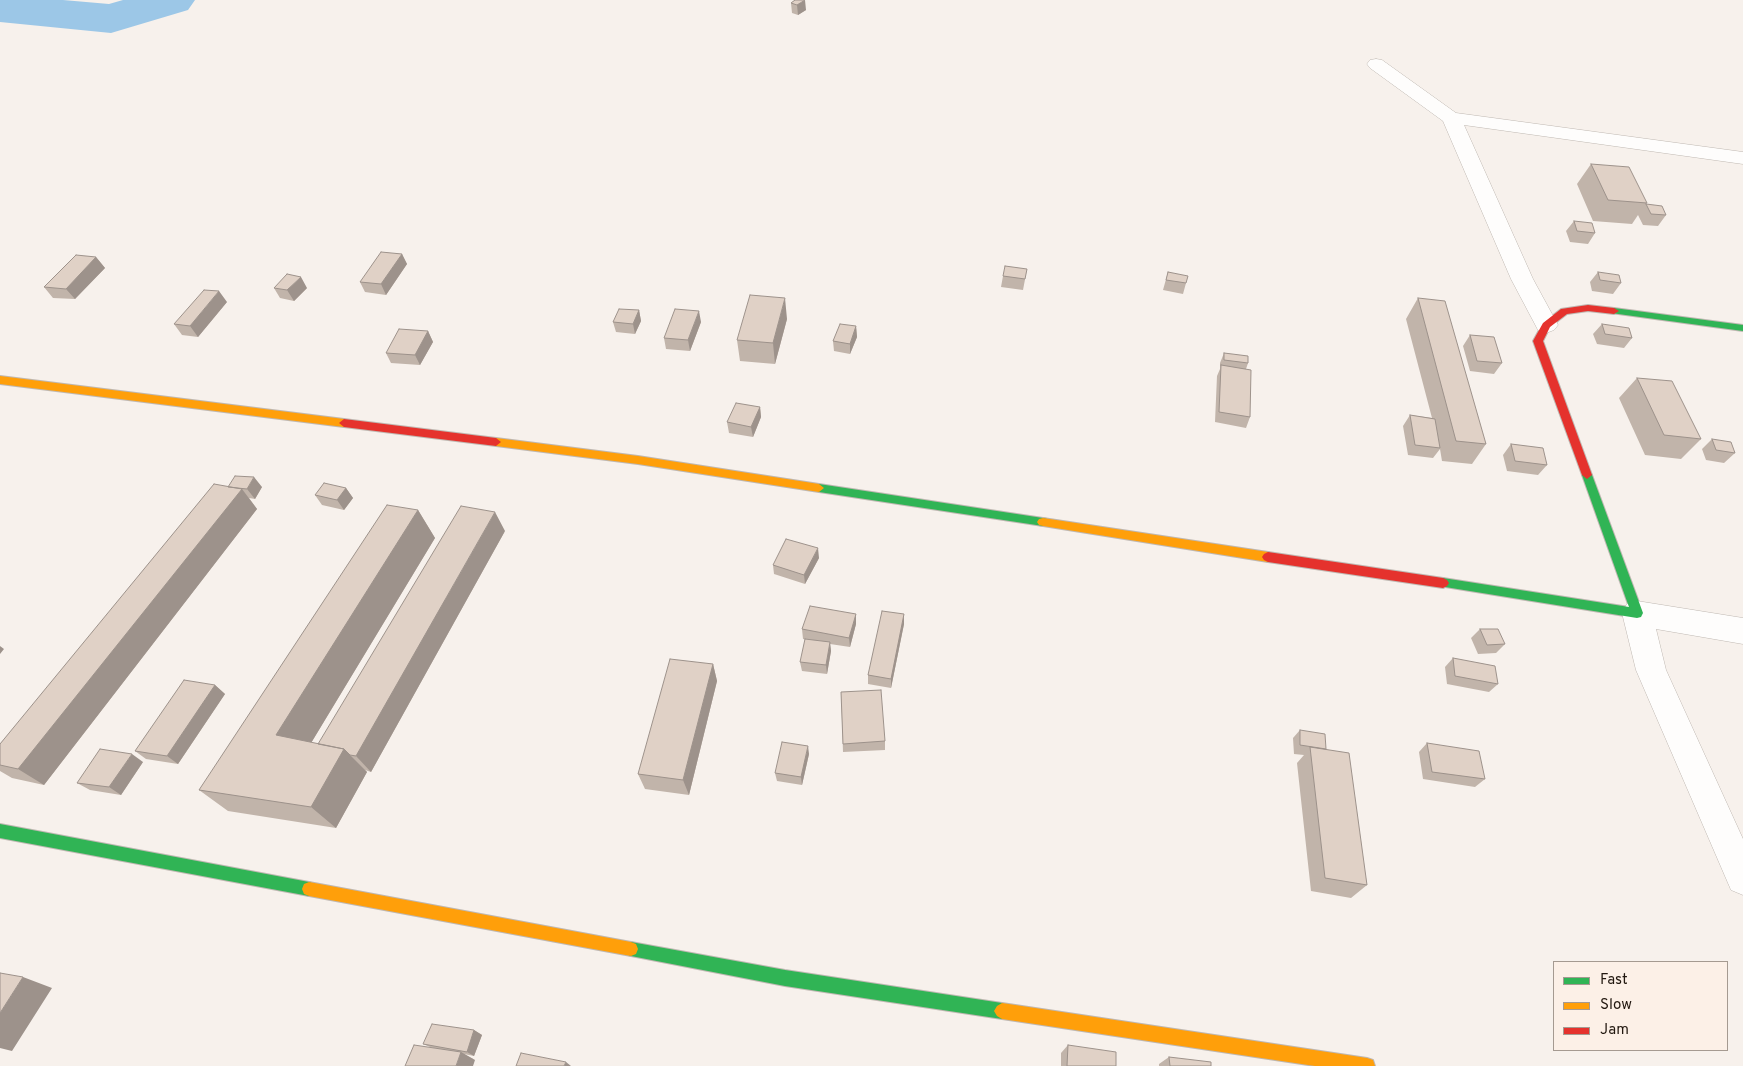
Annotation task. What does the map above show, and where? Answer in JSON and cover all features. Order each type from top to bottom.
[{"type":"street","points":[[1376,64],[1451,118],[1743,158]]},
{"type":"street","points":[[1451,118],[1522,279],[1546,325]]},
{"type":"street","points":[[1743,328],[1588,308],[1564,311],[1546,325],[1538,341],[1637,613],[1651,670],[1743,878]]},
{"type":"street","points":[[0,380],[638,460],[1637,613],[1743,631]]},
{"type":"street","points":[[0,831],[785,978],[1367,1066]]},
{"type":"building","points":[[795,0],[805,0],[797,5],[791,3]]},
{"type":"building","points":[[1591,164],[1629,167],[1647,203],[1608,200]]},
{"type":"building","points":[[1646,204],[1662,206],[1666,215],[1651,214]]},
{"type":"building","points":[[1574,221],[1592,223],[1595,233],[1577,231]]},
{"type":"building","points":[[381,252],[402,254],[381,284],[360,282]]},
{"type":"building","points":[[76,255],[96,257],[66,289],[44,287]]},
{"type":"building","points":[[1005,266],[1027,269],[1025,279],[1003,276]]},
{"type":"building","points":[[1168,272],[1188,276],[1186,283],[1166,280]]},
{"type":"building","points":[[1598,272],[1619,275],[1621,283],[1600,280]]},
{"type":"building","points":[[287,274],[301,277],[287,290],[274,288]]},
{"type":"building","points":[[204,290],[219,291],[190,326],[174,324]]},
{"type":"building","points":[[750,295],[785,298],[773,343],[737,340]]},
{"type":"building","points":[[1418,298],[1445,301],[1486,444],[1456,441]]},
{"type":"building","points":[[619,309],[639,310],[633,324],[613,322]]},
{"type":"building","points":[[675,309],[699,311],[688,340],[664,338]]},
{"type":"building","points":[[840,324],[856,326],[850,344],[833,341]]},
{"type":"building","points":[[1602,324],[1629,328],[1632,338],[1605,334]]},
{"type":"building","points":[[399,329],[428,331],[415,355],[386,353]]},
{"type":"building","points":[[1470,335],[1494,337],[1502,363],[1477,361]]},
{"type":"building","points":[[1224,353],[1248,356],[1248,363],[1224,360]]},
{"type":"building","points":[[1221,365],[1251,370],[1250,417],[1219,412]]},
{"type":"building","points":[[1637,378],[1672,381],[1701,439],[1664,435]]},
{"type":"building","points":[[736,403],[760,407],[751,427],[727,422]]},
{"type":"building","points":[[1410,415],[1435,419],[1440,448],[1415,445]]},
{"type":"building","points":[[1712,439],[1731,442],[1735,453],[1716,450]]},
{"type":"building","points":[[1511,444],[1543,448],[1547,465],[1515,461]]},
{"type":"building","points":[[235,476],[254,477],[247,489],[228,487]]},
{"type":"building","points":[[324,483],[346,488],[337,500],[315,495]]},
{"type":"building","points":[[214,484],[242,489],[18,769],[0,765],[0,744]]},
{"type":"building","points":[[387,505],[418,510],[276,735],[344,749],[311,807],[199,790]]},
{"type":"building","points":[[461,506],[495,512],[356,756],[350,755],[344,749],[318,744]]},
{"type":"building","points":[[786,539],[818,548],[804,575],[773,565]]},
{"type":"building","points":[[810,606],[856,614],[849,638],[802,629]]},
{"type":"building","points":[[882,611],[904,614],[891,679],[868,675]]},
{"type":"building","points":[[1480,629],[1498,629],[1505,644],[1487,645]]},
{"type":"building","points":[[805,639],[830,642],[826,665],[800,662]]},
{"type":"building","points":[[1453,658],[1495,666],[1498,684],[1455,676]]},
{"type":"building","points":[[670,659],[713,664],[683,780],[638,774]]},
{"type":"building","points":[[184,680],[215,685],[167,756],[135,751]]},
{"type":"building","points":[[881,690],[885,741],[843,744],[841,692]]},
{"type":"building","points":[[1300,730],[1325,734],[1326,749],[1300,745]]},
{"type":"building","points":[[782,742],[808,746],[801,777],[775,773]]},
{"type":"building","points":[[1427,743],[1479,751],[1485,779],[1432,772]]},
{"type":"building","points":[[1310,747],[1349,753],[1367,885],[1325,878]]},
{"type":"building","points":[[100,749],[132,754],[109,787],[77,783]]},
{"type":"building","points":[[0,973],[23,977],[0,1013]]},
{"type":"building","points":[[432,1024],[474,1030],[467,1052],[423,1044]]},
{"type":"building","points":[[414,1045],[461,1052],[456,1066],[405,1066]]},
{"type":"building","points":[[1068,1045],[1116,1052],[1116,1066],[1067,1066]]},
{"type":"building","points":[[521,1053],[566,1062],[564,1066],[516,1066]]},
{"type":"building","points":[[1169,1057],[1211,1062],[1211,1066],[1170,1066]]},
{"type":"waterway","points":[[0,8],[111,19],[172,0]]},
{"type":"traffic: fast","points":[[1614,311],[1743,328]]},
{"type":"traffic: fast","points":[[1443,583],[1637,613],[1587,475]]},
{"type":"traffic: fast","points":[[819,488],[1043,522]]},
{"type":"traffic: fast","points":[[0,831],[309,889]]},
{"type":"traffic: fast","points":[[631,949],[785,978],[1002,1011]]},
{"type":"traffic: slow","points":[[0,380],[344,423]]},
{"type":"traffic: slow","points":[[496,442],[638,460],[819,488]]},
{"type":"traffic: slow","points":[[1043,522],[1268,557]]},
{"type":"traffic: slow","points":[[309,889],[631,949]]},
{"type":"traffic: slow","points":[[1002,1011],[1367,1066]]},
{"type":"traffic: jam","points":[[1587,475],[1538,341],[1546,325],[1564,311],[1588,308],[1614,311]]},
{"type":"traffic: jam","points":[[344,423],[496,442]]},
{"type":"traffic: jam","points":[[1268,557],[1443,583]]}]
